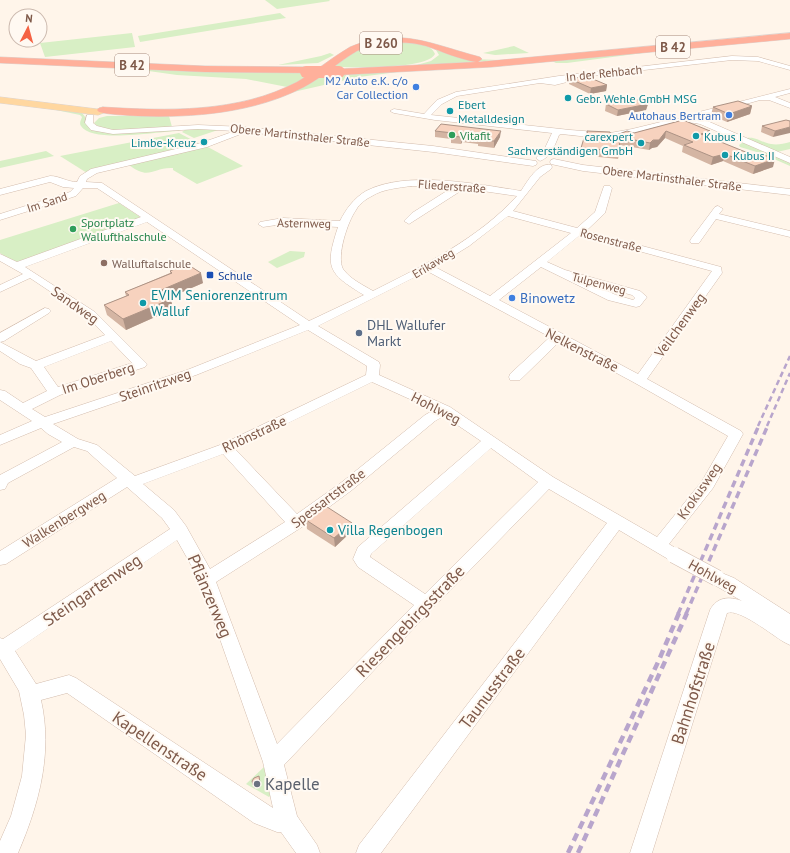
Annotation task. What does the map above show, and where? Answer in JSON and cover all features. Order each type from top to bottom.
[{"type":"highway","name":"B 42","points":[[340,70],[459,65],[553,58],[790,35]]},
{"type":"highway","name":"B 260","points":[[96,115],[197,111],[249,102],[287,90],[309,79],[351,49],[376,42],[396,40],[420,42],[457,55],[482,59],[537,59]]},
{"type":"highway","name":"B 260","points":[[96,115],[207,112],[273,98],[308,83],[353,51],[366,45],[387,42],[409,42],[428,46],[434,49],[436,53],[436,56],[432,59],[419,64],[377,68]]},
{"type":"highway","name":"B 42","points":[[0,61],[216,71],[308,71],[444,68],[537,59]]},
{"type":"highway","name":"B 42","points":[[0,61],[308,71]]},
{"type":"highway","points":[[92,66],[175,76],[242,80]]},
{"type":"highway","points":[[337,82],[385,74],[444,68]]},
{"type":"highway","points":[[273,85],[284,87],[287,90]]},
{"type":"highway","points":[[273,98],[318,87]]},
{"type":"main road","name":"B 260","points":[[0,100],[72,109],[96,115]]},
{"type":"main road","name":"B 260","points":[[40,105],[96,115]]},
{"type":"street","name":"In der Rehbach","points":[[426,116],[437,103],[450,95],[540,81],[555,83],[564,82],[559,78],[732,58],[763,60],[790,68]]},
{"type":"street","points":[[394,111],[560,132],[621,134],[686,119],[790,91]]},
{"type":"street","points":[[765,98],[790,106]]},
{"type":"street","name":"Obere Martinsthaler Straße","points":[[96,115],[90,124],[94,128],[113,132],[198,127],[245,129],[373,142],[536,164],[551,163],[790,192]]},
{"type":"street","points":[[686,119],[702,122],[790,160]]},
{"type":"street","points":[[245,129],[233,135],[204,145],[94,171],[83,178],[80,185],[97,185],[308,325],[374,365],[372,377]]},
{"type":"street","points":[[536,164],[549,149],[556,134],[560,132]]},
{"type":"street","points":[[740,138],[735,141],[738,146],[790,168]]},
{"type":"street","points":[[549,149],[551,163]]},
{"type":"street","name":"Erikaweg","points":[[308,325],[427,267],[463,244],[505,212],[523,194],[536,164],[551,163]]},
{"type":"street","name":"Im Sand","points":[[0,192],[50,179],[55,179],[66,185],[80,185],[80,188],[73,194],[0,217]]},
{"type":"street","name":"Fliederstraße","points":[[372,295],[352,284],[342,275],[337,267],[335,258],[344,224],[351,209],[358,201],[368,194],[382,188],[420,183],[459,185],[523,194]]},
{"type":"street","points":[[409,221],[414,215],[456,190],[459,185]]},
{"type":"street","points":[[491,301],[578,231],[593,221],[600,213],[607,188]]},
{"type":"street","name":"Rosenstraße","points":[[505,212],[712,267],[717,270]]},
{"type":"street","points":[[695,241],[716,213],[790,234]]},
{"type":"street","points":[[17,266],[148,218]]},
{"type":"street","name":"Asternweg","points":[[263,224],[283,221],[344,224]]},
{"type":"street","name":"Sandweg","points":[[0,257],[31,274],[92,314],[141,364]]},
{"type":"street","name":"Tulpenweg","points":[[540,263],[614,298],[636,304],[641,297],[636,293],[562,273]]},
{"type":"street","name":"Nelkenstraße","points":[[427,267],[640,380],[736,434]]},
{"type":"street","name":"Veilchenweg","points":[[640,380],[686,318],[717,273],[717,270]]},
{"type":"street","points":[[0,289],[31,274]]},
{"type":"street","points":[[0,338],[45,311]]},
{"type":"street","name":"Steinritzweg","points":[[0,440],[44,422],[222,362],[308,325]]},
{"type":"street","points":[[0,346],[24,361],[36,365],[113,336]]},
{"type":"street","points":[[515,377],[557,337]]},
{"type":"street","name":"Im Oberberg","points":[[22,409],[55,392],[141,364]]},
{"type":"street","name":"Im Oberberg","points":[[36,365],[55,392]]},
{"type":"street","name":"Hohlweg","points":[[372,377],[445,410],[548,481],[674,555],[728,583],[790,623]]},
{"type":"street","name":"Rhönstraße","points":[[131,480],[225,448],[372,377]]},
{"type":"street","name":"Pflänzerweg","points":[[0,394],[44,422],[53,431],[73,442],[92,448],[131,480],[168,514],[180,530],[207,579],[273,762],[287,821],[309,853]]},
{"type":"street","name":"Spessartstraße","points":[[207,579],[296,523],[347,486],[430,418],[445,410]]},
{"type":"street","name":"Krokusweg","points":[[659,546],[708,484],[736,434]]},
{"type":"street","points":[[426,604],[364,562],[361,559],[362,554],[490,441]]},
{"type":"street","points":[[0,485],[2,480],[73,442]]},
{"type":"street","points":[[225,448],[296,523]]},
{"type":"street","name":"Walkenbergweg","points":[[0,559],[131,480]]},
{"type":"street","name":"Riesengebirgsstraße","points":[[273,762],[548,481]]},
{"type":"street","name":"Taunusstraße","points":[[367,853],[617,522]]},
{"type":"street","name":"Steingartenweg","points":[[2,647],[180,530]]},
{"type":"street","name":"Bahnhofstraße","points":[[641,853],[719,610],[724,605],[732,605],[747,610],[790,637]]},
{"type":"street","points":[[2,647],[25,681],[30,694],[33,708],[35,734],[35,756],[25,805],[6,853]]},
{"type":"street","name":"Kapellenstraße","points":[[30,694],[69,684],[262,815],[277,821],[287,821]]},
{"type":"green space","points":[[265,0],[329,0],[330,1],[277,9]]},
{"type":"green space","points":[[280,13],[286,18],[140,42],[138,36]]},
{"type":"green space","points":[[132,33],[135,47],[45,57],[42,48],[48,48],[48,42]]},
{"type":"green space","points":[[397,42],[424,45],[433,50],[435,54],[429,59],[418,63],[404,65],[333,67],[353,53],[369,45]]},
{"type":"green space","points":[[514,46],[529,53],[495,55],[483,53]]},
{"type":"green space","points":[[436,50],[472,59],[499,60],[413,66],[431,61],[439,55]]},
{"type":"green space","points":[[658,51],[567,63],[556,63],[552,61]]},
{"type":"green space","points":[[330,53],[334,55],[318,63],[278,65],[321,56]]},
{"type":"green space","points":[[127,68],[316,73],[287,87],[246,79],[177,75]]},
{"type":"green space","points":[[413,70],[359,77],[289,93],[325,74]]},
{"type":"green space","points":[[51,109],[82,113],[86,118],[85,123],[102,132],[182,128],[179,131],[143,134],[98,134],[88,131],[81,126],[80,123],[82,117],[80,115]]},
{"type":"green space","points":[[107,116],[169,116],[172,127],[143,130],[119,130],[100,127],[94,123],[99,118]]},
{"type":"green space","points":[[186,129],[221,129],[194,138],[182,132]]},
{"type":"green space","points":[[179,133],[200,144],[87,173],[60,156]]},
{"type":"green space","points":[[746,138],[753,138],[773,144],[790,142],[790,149],[777,152]]},
{"type":"green space","points":[[746,143],[790,162],[790,166],[760,153],[740,147],[739,145]]},
{"type":"green space","points":[[206,146],[243,166],[197,184],[173,170],[173,168],[160,169],[147,173],[136,170],[129,165]]},
{"type":"green space","points":[[46,151],[54,156],[0,168],[0,161]]},
{"type":"green space","name":"Sportplatz Wallufthalschule","points":[[119,203],[142,218],[15,263],[0,253],[0,240]]},
{"type":"green space","points":[[290,251],[305,252],[304,257],[277,268],[268,262]]},
{"type":"green space","points":[[265,766],[276,791],[269,797],[246,784]]},
{"type":"building","points":[[586,76],[607,85],[591,88],[570,79]]},
{"type":"building","points":[[635,99],[648,104],[618,110],[606,104]]},
{"type":"building","points":[[738,101],[752,106],[729,114],[713,107]]},
{"type":"building","points":[[683,120],[710,131],[701,134],[758,157],[764,155],[775,159],[755,166],[725,154],[713,157],[684,145],[693,142],[666,131],[659,140],[653,140],[650,143],[619,137],[620,151],[581,148],[584,138],[588,138],[587,131],[610,132],[611,137],[627,131],[634,133]]},
{"type":"building","points":[[786,120],[790,121],[790,127],[775,131],[762,126]]},
{"type":"building","points":[[441,124],[501,131],[494,141],[478,140],[480,137],[462,135],[461,137],[451,136],[453,133],[435,131]]},
{"type":"building","points":[[187,264],[201,273],[159,291],[171,299],[123,319],[104,305],[129,295],[125,292],[172,273],[170,271]]},
{"type":"building","points":[[324,505],[352,523],[334,538],[306,520]]},
{"type":"building","points":[[259,776],[260,783],[256,786],[253,785],[252,781],[254,778]]},
{"type":"railway","points":[[758,426],[790,356]]},
{"type":"railway","points":[[767,426],[790,373]]},
{"type":"railway","points":[[678,614],[759,425]]},
{"type":"railway","points":[[686,614],[768,425]]},
{"type":"railway","points":[[568,853],[659,660],[679,613]]},
{"type":"railway","points":[[578,853],[687,613]]},
{"type":"place","name":"M2 Auto e.K. c/o Car Collection","points":[[416,87]]},
{"type":"place","name":"Gebr. Wehle GmbH MSG","points":[[568,98]]},
{"type":"place","name":"Ebert Metalldesign","points":[[450,111]]},
{"type":"place","name":"Autohaus Bertram","points":[[729,115]]},
{"type":"place","name":"Vitafit","points":[[452,135]]},
{"type":"place","name":"Kubus I","points":[[696,136]]},
{"type":"place","name":"Limbe-Kreuz","points":[[204,142]]},
{"type":"place","name":"carexpert Sachverständigen GmbH","points":[[641,143]]},
{"type":"place","name":"Kubus II","points":[[725,155]]},
{"type":"place","name":"Sportplatz Wallufthalschule","points":[[73,229]]},
{"type":"place","name":"Walluftalschule","points":[[104,263]]},
{"type":"place","name":"Schule","points":[[210,275]]},
{"type":"place","name":"Binowetz","points":[[512,298]]},
{"type":"place","name":"EVIM Seniorenzentrum Walluf","points":[[143,303]]},
{"type":"place","name":"DHL Wallufer Markt","points":[[359,333]]},
{"type":"place","name":"Villa Regenbogen","points":[[330,530]]},
{"type":"place","name":"Kapelle","points":[[257,784]]}]
